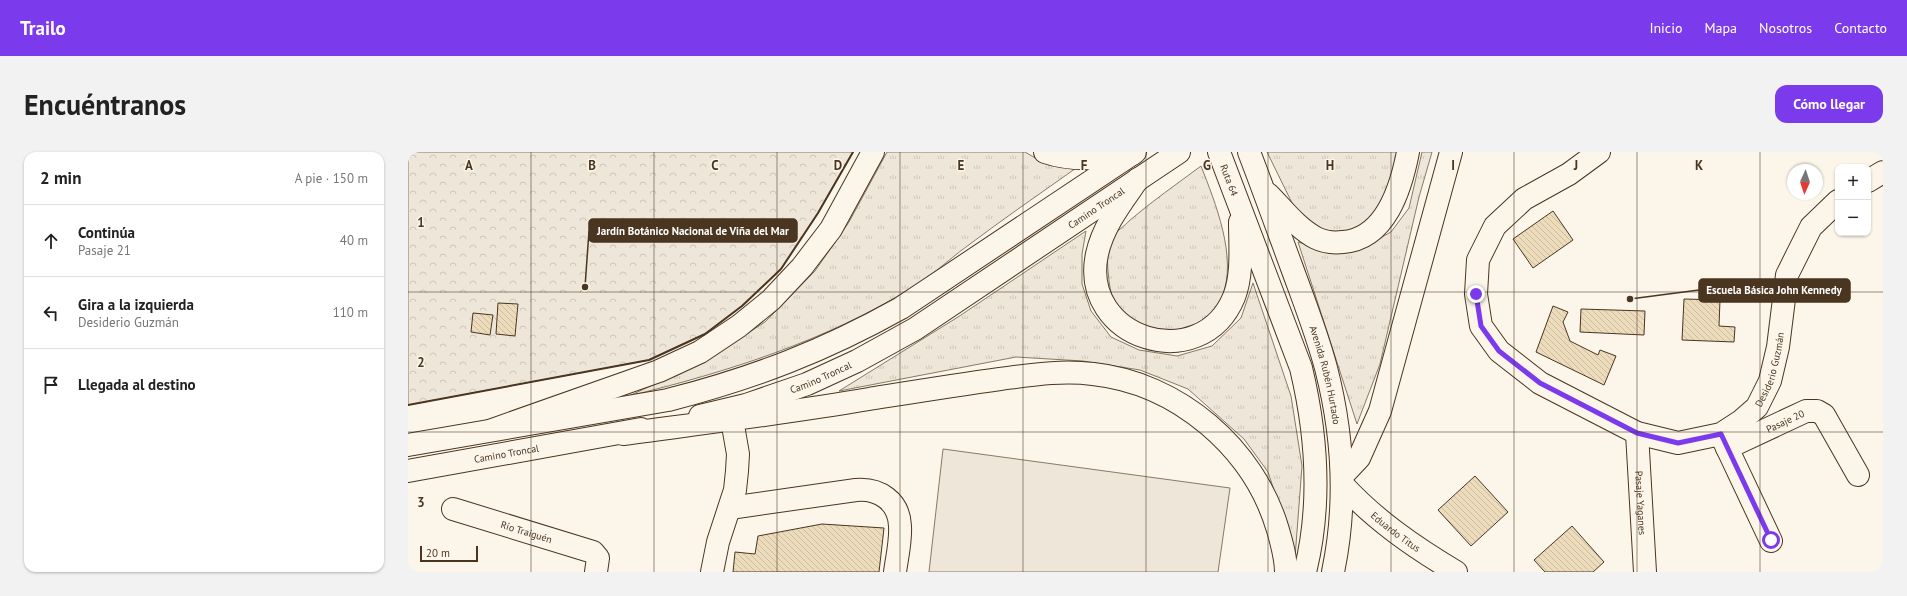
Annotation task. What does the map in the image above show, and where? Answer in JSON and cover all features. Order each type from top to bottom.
[{"type":"main road","points":[[492,430],[659,370],[700,352],[738,326],[771,300],[802,267],[831,230],[873,152]]},
{"type":"main road","points":[[1046,152],[1055,156],[1091,159],[1134,153]]},
{"type":"main road","name":"Ruta 64","points":[[1219,152],[1240,208]]},
{"type":"main road","points":[[1249,152],[1262,187],[1308,233],[1327,242],[1347,242],[1359,239],[1370,233],[1386,215],[1396,195],[1408,152]]},
{"type":"main road","points":[[1342,480],[1360,458],[1380,411],[1451,152]]},
{"type":"main road","name":"Desiderio Guzmán","points":[[1599,152],[1569,174],[1524,199],[1495,226],[1478,260],[1476,294],[1481,326],[1499,351],[1540,383],[1637,433],[1678,443],[1724,441],[1741,421],[1757,407],[1770,381],[1778,347],[1787,275],[1811,227],[1835,204]]},
{"type":"main road","points":[[408,445],[668,400],[743,379],[796,360],[859,331],[901,308],[1134,153]]},
{"type":"main road","name":"Camino Troncal","points":[[408,472],[623,434],[746,405],[807,384],[857,361],[915,329],[1176,154]]},
{"type":"main road","points":[[1871,179],[1883,172]]},
{"type":"main road","points":[[1138,179],[1116,210],[1102,240],[1096,261],[1096,282],[1104,303],[1117,320],[1128,330],[1155,340],[1169,341],[1196,335],[1214,324],[1228,308],[1234,296],[1240,269],[1240,208]]},
{"type":"main road","name":"Avenida Rubén Hurtado","points":[[1262,187],[1313,328],[1326,369],[1334,406],[1342,480],[1341,517],[1333,572]]},
{"type":"main road","name":"Avenida Rubén Hurtado","points":[[1240,208],[1301,368],[1308,398],[1316,460],[1316,492],[1314,527],[1305,572]]},
{"type":"main road","points":[[623,434],[802,410],[953,385],[1046,373],[1094,374],[1117,378],[1140,385],[1183,406],[1207,424],[1238,455],[1253,475],[1275,520],[1282,544],[1286,572]]},
{"type":"main road","name":"Pasaje 20","points":[[1724,441],[1806,411],[1817,411],[1824,415],[1858,475]]},
{"type":"main road","points":[[712,572],[721,531],[730,508],[738,471],[738,454],[732,420]]},
{"type":"main road","name":"Pasaje Yaganes","points":[[1637,433],[1645,572]]},
{"type":"main road","points":[[408,434],[442,439]]},
{"type":"main road","points":[[1724,441],[1771,540]]},
{"type":"main road","name":"Eduardo Titus","points":[[1342,480],[1362,506],[1411,545],[1456,572]]},
{"type":"main road","points":[[730,508],[856,490],[875,491],[890,501],[899,518],[900,527],[895,572]]},
{"type":"main road","name":"Río Traiguén","points":[[453,509],[593,552],[597,565]]},
{"type":"green space","points":[[408,152],[853,152],[818,213],[781,269],[742,306],[705,334],[649,360],[408,405]]},
{"type":"green space","points":[[887,152],[1025,152],[1037,159],[1079,166],[959,252],[927,278],[880,306],[811,339],[775,353],[666,387],[629,396],[706,360],[765,322],[815,271],[849,222]]},
{"type":"green space","points":[[1267,152],[1397,152],[1394,174],[1381,206],[1370,221],[1345,234],[1316,228],[1293,205]]},
{"type":"green space","points":[[1422,152],[1432,152],[1419,197],[1380,364],[1357,424],[1298,242],[1337,253],[1362,248],[1391,232],[1409,208]]},
{"type":"green space","points":[[1201,166],[1218,213],[1226,248],[1226,282],[1222,297],[1207,321],[1194,327],[1182,330],[1170,330],[1146,326],[1125,314],[1113,298],[1109,284],[1108,266],[1110,244],[1115,234],[1129,221]]},
{"type":"green space","points":[[1086,231],[1082,254],[1082,284],[1091,311],[1111,337],[1139,350],[1177,356],[1212,346],[1241,318],[1253,283],[1291,396],[1302,466],[1294,571],[1288,532],[1268,472],[1244,439],[1188,389],[1140,370],[1083,361],[1016,357],[839,391],[958,317]]},
{"type":"green space","points":[[943,449],[1230,488],[1218,572],[929,572]]},
{"type":"building","points":[[1553,211],[1573,240],[1533,268],[1513,239]]},
{"type":"building","points":[[1684,299],[1720,300],[1719,326],[1735,327],[1734,342],[1682,340]]},
{"type":"building","points":[[498,303],[518,304],[515,336],[496,334]]},
{"type":"building","points":[[1553,306],[1568,312],[1563,322],[1570,341],[1598,355],[1600,350],[1616,356],[1604,385],[1536,352]]},
{"type":"building","points":[[1581,309],[1645,311],[1644,335],[1580,332]]},
{"type":"building","points":[[473,313],[493,315],[490,335],[471,332]]},
{"type":"building","points":[[1475,476],[1508,512],[1471,546],[1438,510]]},
{"type":"building","points":[[822,524],[884,528],[879,572],[733,572],[735,552],[755,554],[758,536]]},
{"type":"building","points":[[1572,526],[1604,562],[1593,572],[1545,572],[1534,560]]},
{"type":"wall","points":[[408,405],[649,360],[705,334],[742,306],[781,269],[818,213],[853,152]]},
{"type":"place","name":"Jardín Botánico Nacional de Viña del Mar","points":[[585,287]]},
{"type":"place","name":"Escuela Básica John Kennedy","points":[[1630,299]]},
{"type":"route","points":[[1476,294],[1481,326],[1499,351],[1540,383],[1637,433],[1678,443],[1721,434],[1771,540]]}]
